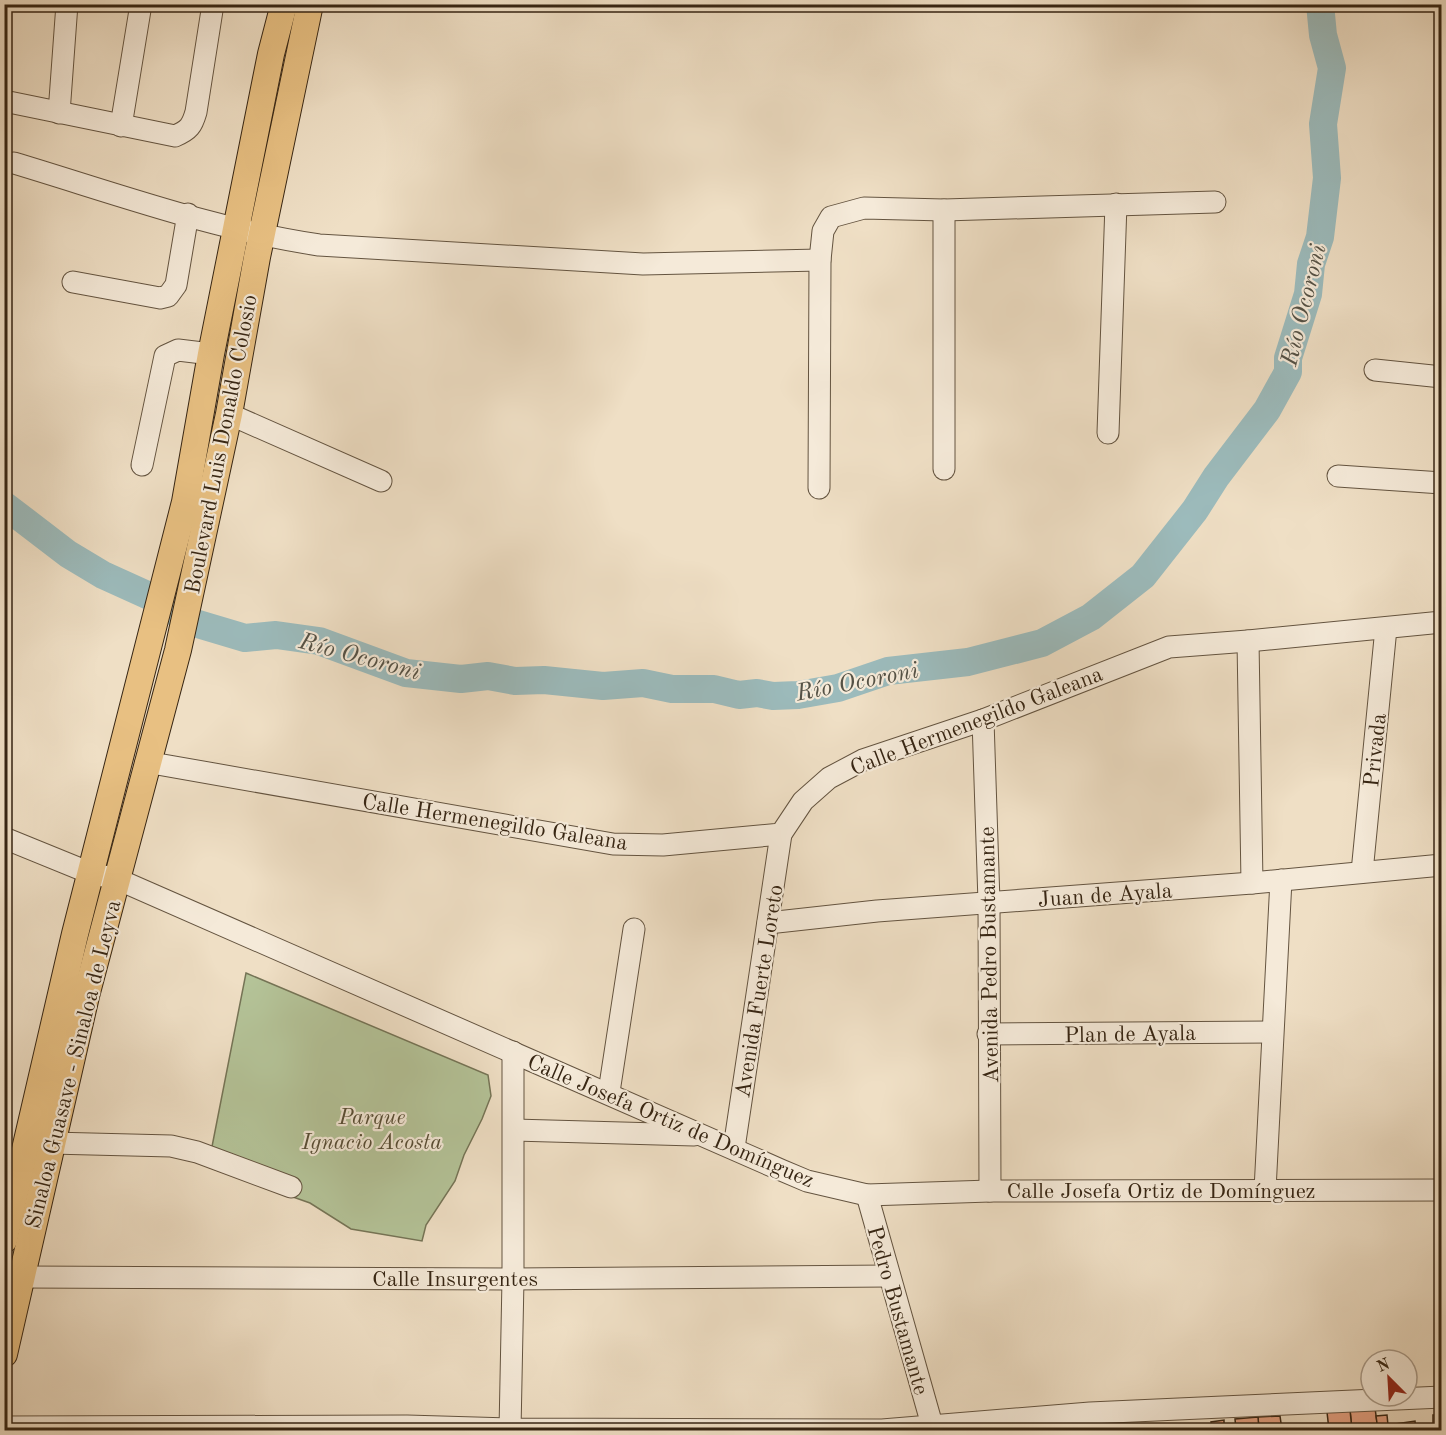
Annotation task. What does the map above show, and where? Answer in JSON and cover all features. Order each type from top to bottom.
[{"type":"main road","name":"Boulevard Luis Donaldo Colosio","points":[[117,879],[146,762],[178,650],[197,505],[211,354],[271,54],[284,4]]},
{"type":"main road","name":"Boulevard Luis Donaldo Colosio","points":[[90,873],[151,644],[229,414],[262,234],[310,4]]},
{"type":"main road","name":"Sinaloa Guasave - Sinaloa de Leyva","points":[[4,1240],[90,873]]},
{"type":"main road","name":"Sinaloa Guasave - Sinaloa de Leyva","points":[[4,1354],[51,1143],[117,879]]},
{"type":"street","points":[[59,113],[67,4]]},
{"type":"street","points":[[121,126],[141,4]]},
{"type":"street","points":[[4,101],[175,136],[192,126],[213,4]]},
{"type":"street","points":[[14,163],[262,234],[319,245],[643,264],[820,260]]},
{"type":"street","points":[[819,488],[820,260],[823,231],[831,216],[864,208],[944,210],[1215,202]]},
{"type":"street","points":[[1108,433],[1116,204]]},
{"type":"street","points":[[944,210],[944,469]]},
{"type":"street","points":[[74,282],[160,298],[168,296],[176,285],[188,214]]},
{"type":"street","points":[[142,465],[165,356],[178,350],[211,354]]},
{"type":"street","points":[[1375,370],[1442,376]]},
{"type":"street","points":[[229,414],[381,481]]},
{"type":"street","points":[[1338,476],[1442,483]]},
{"type":"street","name":"Calle Hermenegildo Galeana","points":[[146,762],[613,844],[663,845],[781,834],[803,801],[829,778],[863,760],[983,720],[1169,647],[1248,642],[1442,622]]},
{"type":"street","name":"Privada","points":[[1362,872],[1386,628]]},
{"type":"street","points":[[1248,642],[1252,883]]},
{"type":"street","name":"Avenida Pedro Bustamante","points":[[983,720],[989,902],[990,1191]]},
{"type":"street","name":"Avenida Fuerte Loreto","points":[[734,1148],[781,834]]},
{"type":"street","name":"Calle Josefa Ortiz de Domínguez","points":[[4,838],[90,873],[117,879],[609,1092],[807,1181],[867,1195],[990,1191],[1442,1190]]},
{"type":"street","name":"Juan de Ayala","points":[[768,923],[877,911],[1252,883],[1442,865]]},
{"type":"street","points":[[1265,1190],[1271,1032],[1281,880]]},
{"type":"street","points":[[609,1092],[634,929]]},
{"type":"street","name":"Plan de Ayala","points":[[988,1034],[1271,1032]]},
{"type":"street","points":[[510,1430],[513,1279],[513,1052]]},
{"type":"street","points":[[514,1130],[706,1135]]},
{"type":"street","points":[[51,1143],[171,1146],[197,1152],[291,1187]]},
{"type":"street","name":"Pedro Bustamante","points":[[867,1195],[932,1425]]},
{"type":"street","name":"Calle Insurgentes","points":[[21,1277],[513,1279],[889,1275]]},
{"type":"street","points":[[4,1427],[882,1430],[932,1425],[1091,1422],[1442,1397]]},
{"type":"green space","name":"Parque Ignacio Acosta","points":[[246,973],[488,1075],[491,1096],[482,1119],[464,1155],[455,1181],[426,1225],[422,1241],[351,1229],[310,1203],[208,1167]]},
{"type":"building","points":[[1375,1408],[1378,1430],[1352,1430],[1350,1410]]},
{"type":"building","points":[[1350,1410],[1352,1430],[1329,1430],[1327,1412]]},
{"type":"building","points":[[1387,1415],[1388,1425],[1415,1421],[1416,1430],[1378,1430],[1376,1416]]},
{"type":"building","points":[[1433,1415],[1442,1415],[1442,1430],[1433,1430]]},
{"type":"building","points":[[1280,1416],[1282,1430],[1259,1430],[1258,1417]]},
{"type":"building","points":[[1258,1417],[1259,1430],[1236,1430],[1235,1419]]},
{"type":"building","points":[[1224,1420],[1224,1428],[1236,1427],[1236,1430],[1212,1430],[1211,1422]]},
{"type":"waterway","name":"Río Ocoroni","points":[[4,505],[68,554],[103,575],[156,599],[188,621],[245,638],[276,635],[319,641],[406,673],[461,679],[488,676],[515,681],[544,680],[603,686],[643,683],[672,689],[714,689],[739,695],[757,693],[773,696],[798,695],[838,688],[888,671],[968,662],[1042,643],[1091,617],[1143,576],[1195,510],[1216,477],[1267,410],[1288,372],[1288,358],[1308,294],[1311,264],[1320,237],[1327,178],[1323,124],[1332,68],[1323,35],[1320,4]]}]
